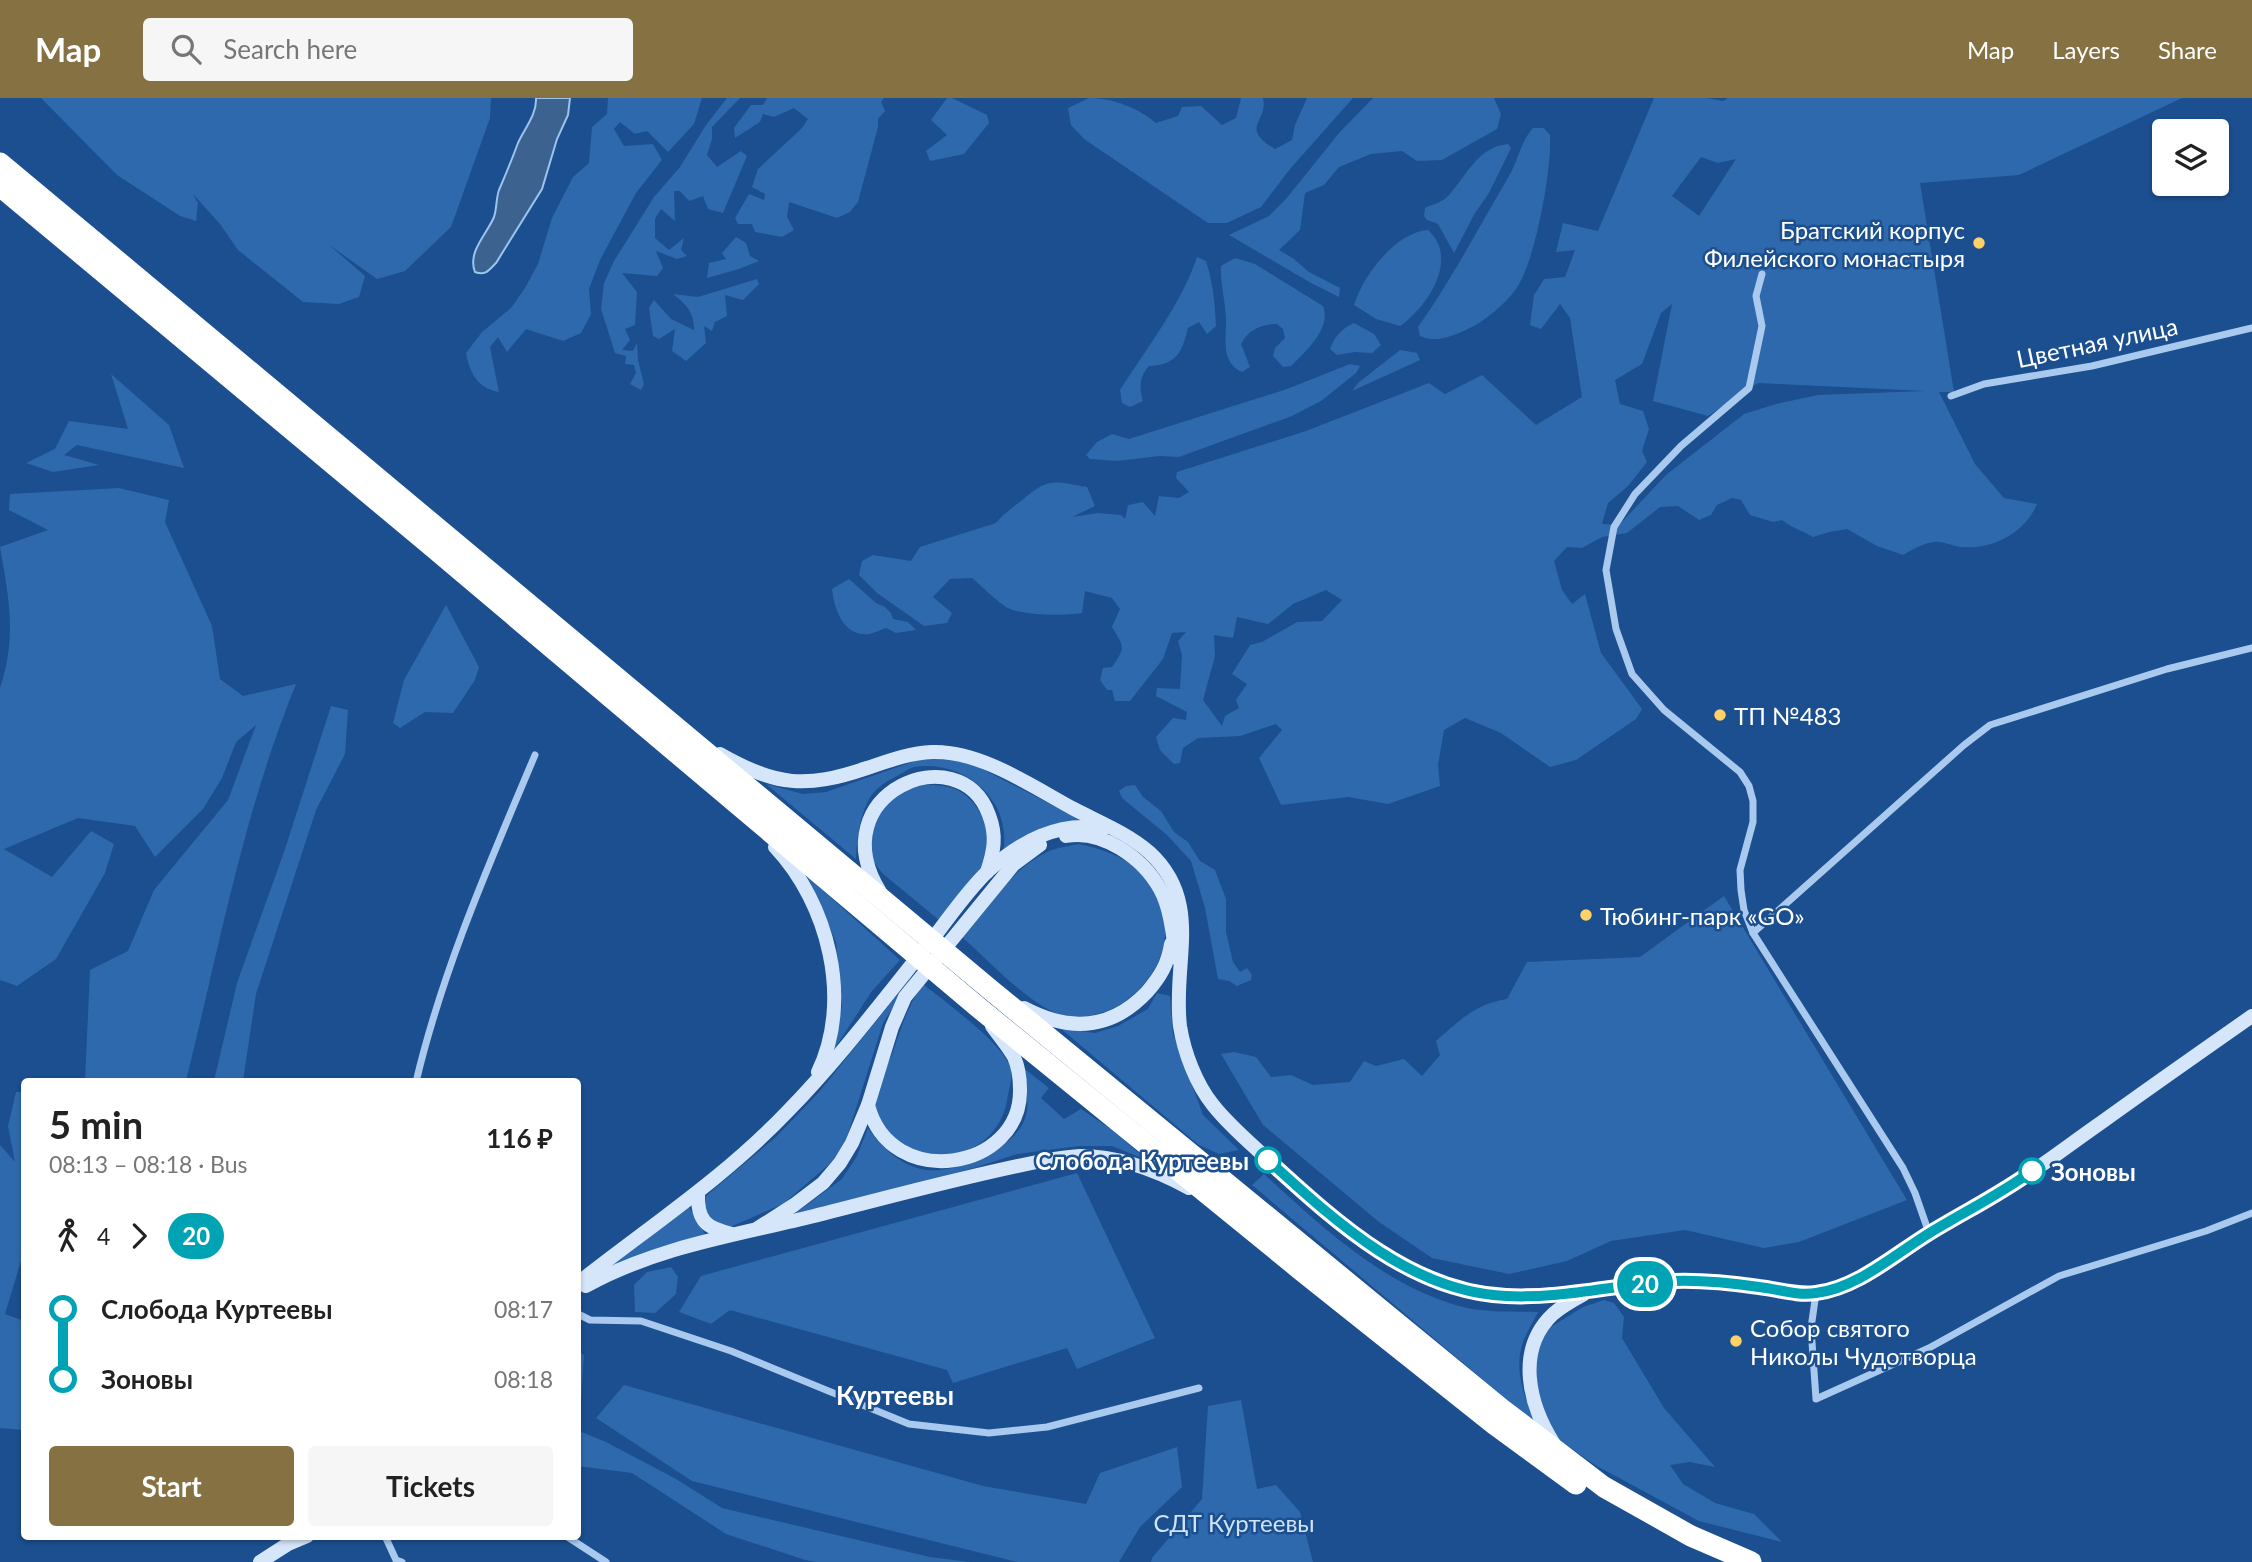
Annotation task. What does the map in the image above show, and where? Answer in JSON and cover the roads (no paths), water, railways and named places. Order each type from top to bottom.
[{"type":"highway","points":[[0,163],[891,906],[965,982],[1227,1210],[1544,1463],[1619,1512],[1716,1562]]},
{"type":"highway","points":[[0,186],[883,927],[965,982]]},
{"type":"highway","points":[[986,1000],[1565,1459],[1645,1512],[1751,1562]]},
{"type":"street","points":[[1762,274],[1756,296],[1762,326],[1749,388],[1681,446],[1636,494],[1614,527],[1606,570],[1616,629],[1632,674],[1682,726],[1740,772],[1749,786],[1753,801],[1753,822],[1740,870],[1744,910],[1753,933],[1903,1168],[1929,1234]]},
{"type":"street","name":"Цветная улица","points":[[1951,396],[1984,384],[2092,366],[2252,328]]},
{"type":"street","points":[[1753,933],[1964,745],[1990,726],[2167,668],[2252,648]]},
{"type":"street","points":[[680,731],[738,765],[769,777],[799,783],[846,775],[914,754],[939,752],[962,755],[1022,779],[1147,850],[1167,872],[1180,900],[1183,935],[1180,1024],[1184,1043],[1208,1099],[1223,1118],[1350,1231],[1399,1263],[1469,1293],[1507,1297],[1685,1281],[1816,1293],[1846,1284],[2017,1182],[2252,1016]]},
{"type":"street","points":[[417,1078],[429,1027],[478,888],[535,755]]},
{"type":"street","points":[[891,906],[876,886],[867,862],[866,831],[874,809],[882,798],[905,783],[950,778],[965,784],[978,794],[986,805],[995,830],[995,850],[987,872]]},
{"type":"street","points":[[729,798],[788,860],[805,886],[829,949],[834,985],[830,1035],[820,1069],[808,1089]]},
{"type":"street","points":[[581,1281],[698,1193],[738,1159],[808,1089],[987,872],[1036,837],[1062,828],[1087,826],[1119,832]]},
{"type":"street","points":[[758,1228],[823,1183],[846,1153],[868,1105],[892,1027],[905,996],[1013,865],[1037,846],[1075,834],[1100,838],[1129,854],[1146,870],[1161,890],[1169,913],[1180,982]]},
{"type":"street","points":[[986,1000],[1059,1022],[1089,1024],[1117,1015],[1140,999],[1155,983],[1167,963],[1171,946],[1169,913]]},
{"type":"street","points":[[868,1105],[883,1138],[912,1157],[957,1160],[979,1153],[993,1144],[1016,1114],[1020,1084],[1014,1057],[986,1000]]},
{"type":"street","points":[[581,1289],[629,1265],[732,1234],[1006,1168],[1080,1156],[1111,1160],[1166,1176],[1227,1210]]},
{"type":"street","points":[[698,1193],[697,1207],[702,1220],[715,1230],[732,1234]]},
{"type":"street","points":[[1816,1293],[1811,1328],[1816,1399],[1929,1348],[2059,1276],[2206,1231],[2252,1213]]},
{"type":"street","points":[[1565,1459],[1542,1424],[1533,1401],[1530,1355],[1536,1337],[1552,1315],[1590,1290]]},
{"type":"street","points":[[581,1316],[590,1320],[641,1321],[731,1351],[909,1424],[989,1433],[1047,1427],[1199,1388]]},
{"type":"street","points":[[260,1562],[298,1540]]},
{"type":"street","points":[[387,1540],[396,1560],[402,1562]]},
{"type":"street","points":[[572,1540],[606,1562]]},
{"type":"place","name":"Братский корпус Филейского монастыря","points":[[1979,243]]},
{"type":"place","name":"ТП №483","points":[[1720,715]]},
{"type":"place","name":"Тюбинг-парк «GO»","points":[[1586,915]]},
{"type":"place","name":"Слобода Куртеевы","points":[[1268,1160]]},
{"type":"place","name":"Зоновы","points":[[2032,1171]]},
{"type":"place","name":"Собор святого Николы Чудотворца","points":[[1736,1341]]},
{"type":"district","name":"Куртеевы","points":[[895,1395]]},
{"type":"park label","name":"СДТ Куртеевы","points":[[1234,1522]]}]
